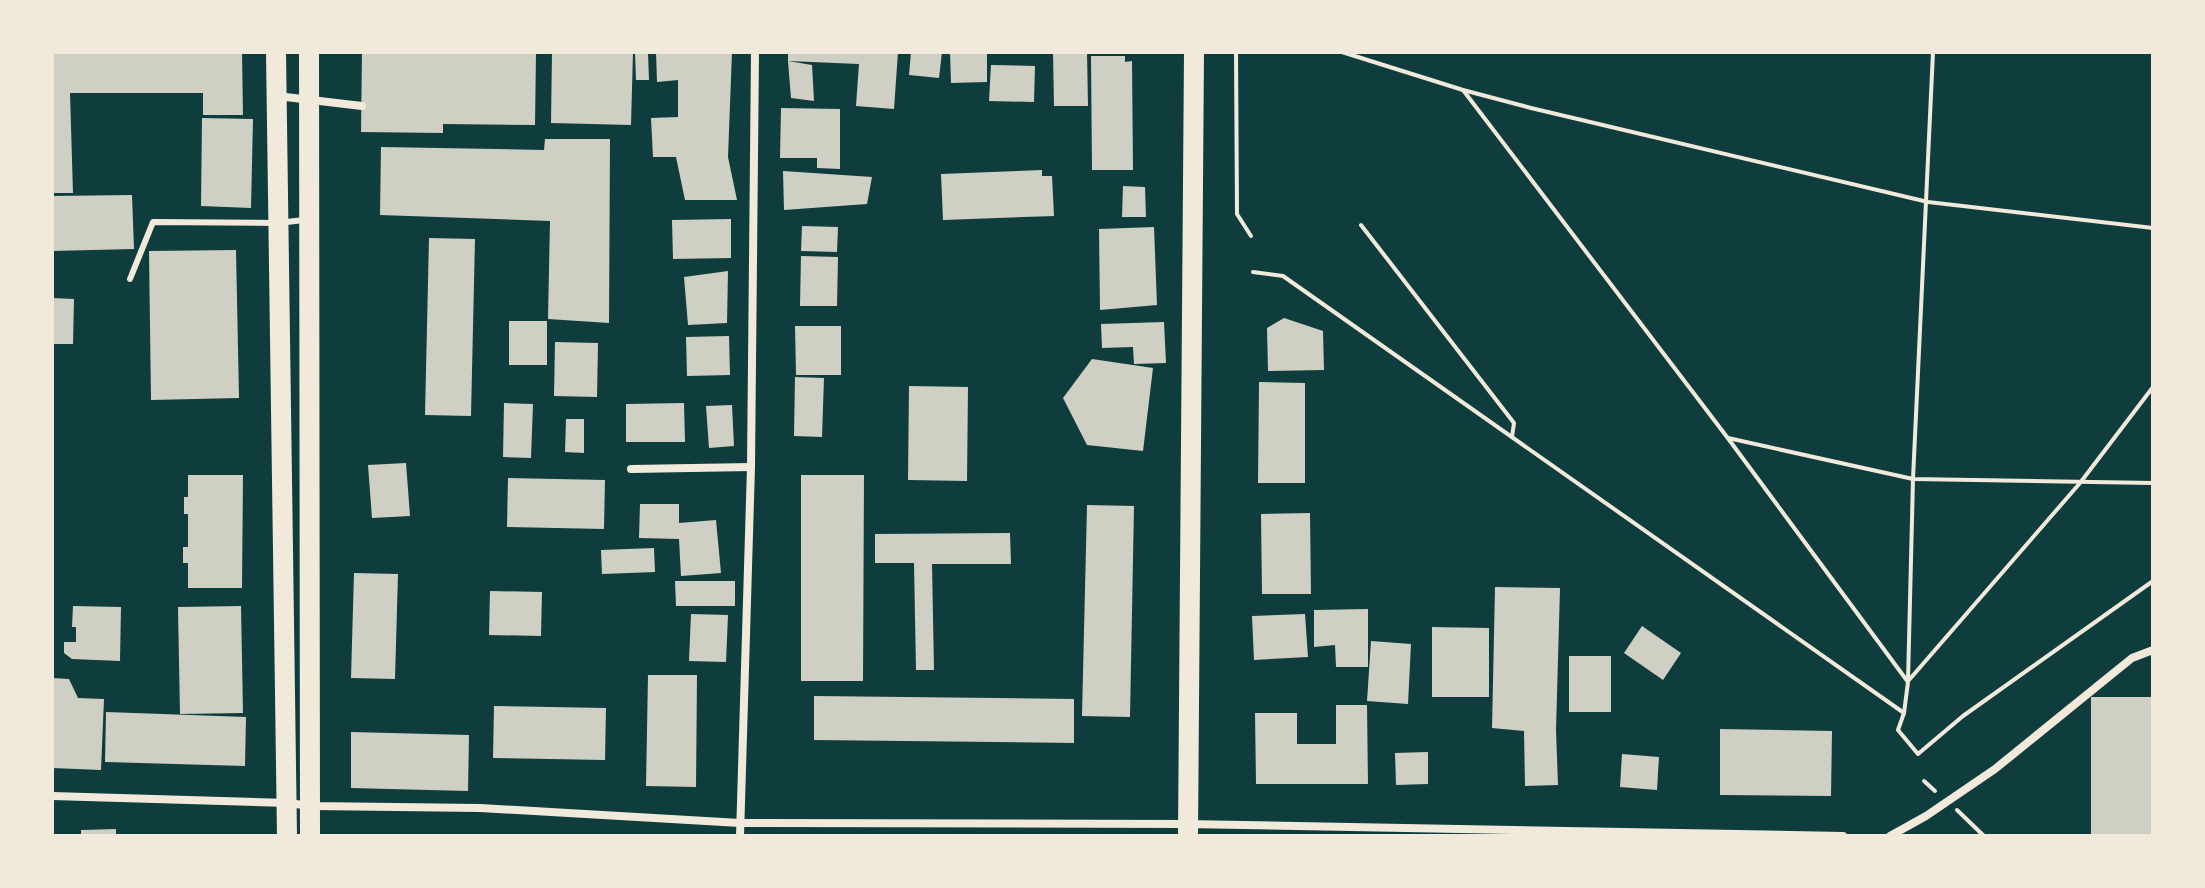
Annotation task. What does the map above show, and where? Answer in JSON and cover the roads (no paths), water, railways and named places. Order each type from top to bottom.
[{"type":"main road","points":[[276,52],[287,836]]},
{"type":"main road","points":[[309,52],[310,836]]},
{"type":"main road","points":[[1188,831],[1194,52]]},
{"type":"street","points":[[740,836],[751,467],[755,52]]},
{"type":"street","points":[[277,96],[362,106]]},
{"type":"street","points":[[631,469],[751,467]]},
{"type":"street","points":[[1890,836],[1926,816],[1995,769],[2132,658],[2153,650]]},
{"type":"street","points":[[52,796],[311,806],[480,808],[740,823],[1188,831],[1843,836]]},
{"type":"lane","points":[[130,279],[153,222],[278,223],[308,220]]}]
